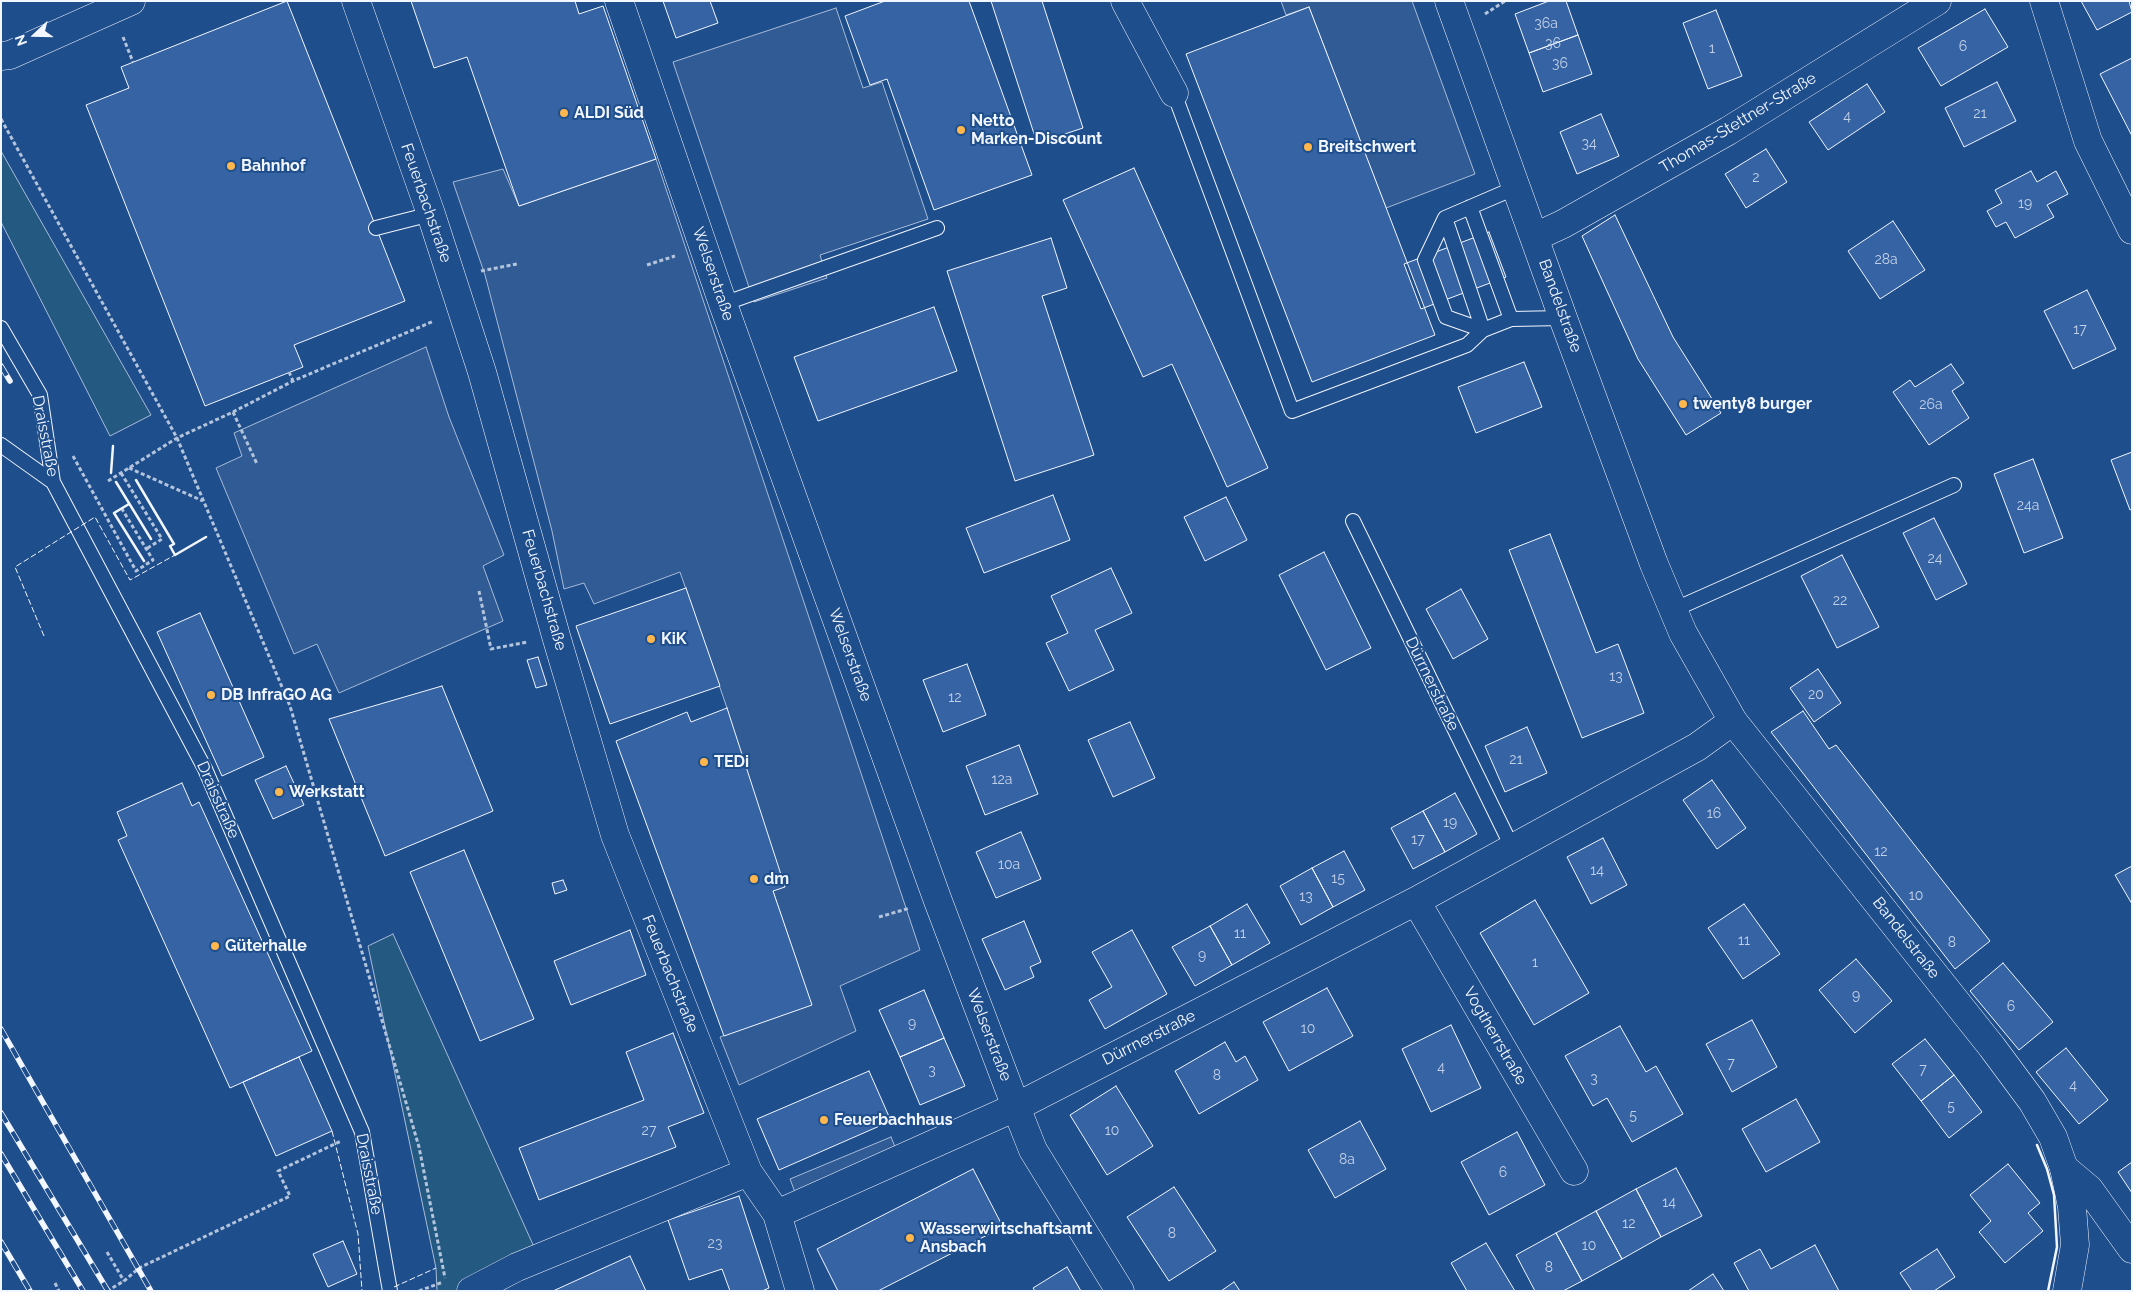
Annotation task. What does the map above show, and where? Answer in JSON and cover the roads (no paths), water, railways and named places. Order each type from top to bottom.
[{"type":"street","points":[[1,56],[19,51],[131,1]]},
{"type":"street","name":"Feuerbachstraße","points":[[356,1],[431,214],[462,309],[615,835],[748,1172],[777,1214],[800,1291]]},
{"type":"street","name":"Welserstraße","points":[[619,1],[723,304],[938,900],[1016,1107],[1033,1150],[1120,1291]]},
{"type":"street","points":[[1125,1],[1174,93]]},
{"type":"street","name":"Bandelstraße","points":[[1449,1],[1563,318],[1683,634],[1733,721],[1998,1055],[2040,1115],[2052,1136],[2064,1168],[2072,1207],[2075,1245],[2067,1291]]},
{"type":"street","name":"Thomas-Stettner-Straße","points":[[1535,237],[1563,224],[1728,131],[1937,1]]},
{"type":"street","points":[[2044,1],[2088,141],[2132,230]]},
{"type":"street","name":"Dürrnerstraße","points":[[777,1214],[1016,1107],[1416,901],[1697,747],[1733,721]]},
{"type":"street","name":"Vogtherrstraße","points":[[1416,901],[1574,1171]]},
{"type":"street","points":[[2064,1168],[2089,1189],[2132,1249]]},
{"type":"street","points":[[471,1291],[517,1267],[748,1172]]},
{"type":"lane","points":[[1174,93],[1292,411],[1467,345],[1484,330],[1511,319],[1563,318]]},
{"type":"lane","points":[[1484,330],[1446,317],[1425,260],[1445,218],[1517,187]]},
{"type":"lane","points":[[1470,207],[1511,319]]},
{"type":"lane","points":[[376,228],[431,214]]},
{"type":"lane","points":[[1445,218],[1484,330]]},
{"type":"lane","points":[[723,304],[937,228]]},
{"type":"lane","name":"Draisstraße","points":[[1,328],[40,395],[53,482],[205,769],[362,1132],[390,1291]]},
{"type":"lane","points":[[1,445],[53,482]]},
{"type":"lane","points":[[1673,610],[1954,485]]},
{"type":"lane","name":"Dürrnerstraße","points":[[1353,521],[1512,847]]},
{"type":"railway","points":[[1,366],[10,381]]},
{"type":"railway","points":[[1,1029],[151,1291]]},
{"type":"railway","points":[[1,1113],[108,1291]]},
{"type":"railway","points":[[1,1154],[83,1291]]},
{"type":"railway","points":[[1,1242],[30,1291]]},
{"type":"place","name":"ALDI Süd","points":[[564,113]]},
{"type":"place","name":"Netto Marken-Discount","points":[[961,130]]},
{"type":"place","name":"Breitschwert","points":[[1308,147]]},
{"type":"place","name":"Bahnhof","points":[[231,166]]},
{"type":"place","name":"twenty8 burger","points":[[1683,404]]},
{"type":"place","name":"KiK","points":[[651,639]]},
{"type":"place","name":"DB InfraGO AG","points":[[211,695]]},
{"type":"place","name":"TEDi","points":[[704,762]]},
{"type":"place","name":"Werkstatt","points":[[279,792]]},
{"type":"place","name":"dm","points":[[754,879]]},
{"type":"place","name":"Güterhalle","points":[[215,946]]},
{"type":"place","name":"Feuerbachhaus","points":[[824,1120]]},
{"type":"place","name":"Wasserwirtschaftsamt Ansbach","points":[[910,1238]]}]
